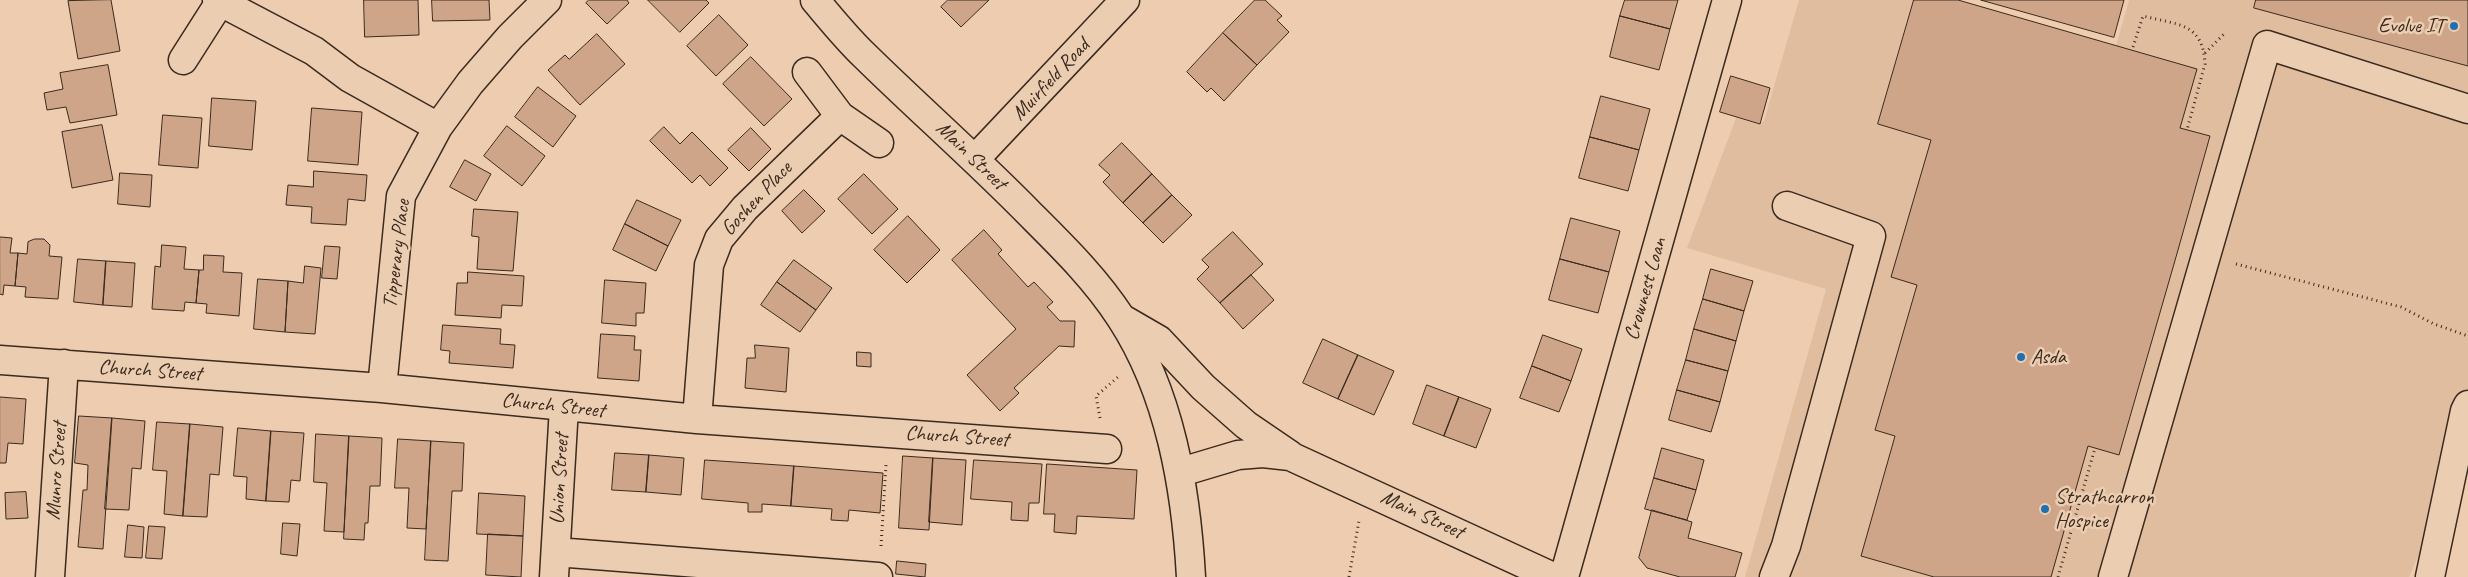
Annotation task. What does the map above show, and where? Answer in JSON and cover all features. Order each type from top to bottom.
[{"type":"street","name":"Tipperary Place","points":[[382,388],[401,196],[438,127],[470,83],[510,37],[547,0]]},
{"type":"street","name":"Main Street","points":[[815,0],[864,55],[976,158],[1086,270],[1121,318],[1148,372],[1168,422],[1181,472],[1238,455],[1263,453],[1290,456]]},
{"type":"street","name":"Muirfield Road","points":[[976,158],[1125,0]]},
{"type":"street","name":"Crownest Loan","points":[[1564,577],[1728,0]]},
{"type":"street","points":[[183,60],[218,1],[314,51],[350,78],[438,127]]},
{"type":"street","points":[[2112,577],[2267,45],[2468,110]]},
{"type":"street","points":[[807,72],[840,116],[879,143]]},
{"type":"street","name":"Goshen Place","points":[[697,419],[709,265],[719,239],[745,208],[840,116]]},
{"type":"street","points":[[1774,577],[1786,546],[1871,236],[1786,206]]},
{"type":"street","name":"Main Street","points":[[1121,318],[1159,340],[1203,387],[1239,418],[1290,456],[1553,577]]},
{"type":"street","name":"Church Street","points":[[0,360],[382,388],[697,419],[1107,449]]},
{"type":"street","name":"Munro Street","points":[[50,577],[64,364]]},
{"type":"street","points":[[2430,577],[2464,439],[2468,405]]},
{"type":"street","name":"Union Street","points":[[564,407],[555,564],[878,577]]},
{"type":"street","points":[[1181,472],[1192,577]]},
{"type":"path","points":[[2133,47],[2143,16],[2193,30],[2200,39],[2205,53],[2205,64],[2187,130]]},
{"type":"path","points":[[2205,53],[2224,34]]},
{"type":"path","points":[[2205,256],[2401,307],[2434,324],[2468,336]]},
{"type":"path","points":[[881,548],[888,432]]},
{"type":"path","points":[[2058,577],[2095,448]]},
{"type":"path","points":[[1349,577],[1365,489]]},
{"type":"shaded area","points":[[1799,0],[1952,0],[2116,46],[2129,0],[2468,0],[2468,442],[2409,577],[1745,577],[1826,289],[1687,248],[1736,118],[1759,124],[1764,121]]},
{"type":"building","points":[[111,0],[120,51],[78,59],[68,1]]},
{"type":"building","points":[[364,0],[418,0],[419,35],[365,37]]},
{"type":"building","points":[[432,0],[489,0],[490,20],[433,21]]},
{"type":"building","points":[[589,0],[627,0],[629,3],[607,24],[586,3]]},
{"type":"building","points":[[648,0],[706,0],[709,3],[680,32]]},
{"type":"building","points":[[948,0],[989,0],[961,27],[941,7]]},
{"type":"building","points":[[1255,0],[1265,0],[1282,16],[1277,20],[1289,32],[1257,65],[1223,33]]},
{"type":"building","points":[[1625,0],[1678,0],[1670,29],[1620,16]]},
{"type":"building","name":"Asda","points":[[1914,0],[1958,0],[2197,69],[2180,128],[2210,136],[2178,250],[2119,455],[2088,446],[2051,577],[1934,577],[1861,556],[1895,436],[1875,430],[1917,285],[1891,277],[1931,140],[1878,124]]},
{"type":"building","points":[[1981,0],[2124,0],[2114,37]]},
{"type":"building","points":[[2256,0],[2468,0],[2468,66],[2254,8]]},
{"type":"building","points":[[719,15],[748,45],[716,76],[687,46]]},
{"type":"building","points":[[1620,16],[1670,29],[1659,70],[1610,57]]},
{"type":"building","points":[[1223,33],[1257,65],[1224,101],[1211,88],[1207,92],[1187,72]]},
{"type":"building","points":[[597,34],[625,64],[580,105],[548,70],[565,55],[569,59]]},
{"type":"building","points":[[751,57],[792,99],[764,126],[723,84]]},
{"type":"building","points":[[108,65],[117,115],[70,123],[66,107],[47,110],[44,93],[63,89],[60,73]]},
{"type":"building","points":[[1731,76],[1770,88],[1760,124],[1720,112]]},
{"type":"building","points":[[538,87],[576,116],[553,147],[515,117]]},
{"type":"building","points":[[1601,96],[1650,109],[1639,150],[1590,137]]},
{"type":"building","points":[[212,98],[256,101],[252,150],[209,146]]},
{"type":"building","points":[[312,108],[362,112],[358,165],[308,161]]},
{"type":"building","points":[[163,115],[202,118],[198,168],[159,165]]},
{"type":"building","points":[[102,125],[113,180],[72,188],[62,132]]},
{"type":"building","points":[[507,126],[545,156],[522,186],[484,156]]},
{"type":"building","points":[[664,127],[680,144],[692,132],[728,168],[710,186],[700,175],[692,183],[650,141]]},
{"type":"building","points":[[751,128],[771,149],[749,171],[728,150]]},
{"type":"building","points":[[1590,137],[1639,150],[1628,191],[1579,178]]},
{"type":"building","points":[[1122,143],[1152,174],[1123,203],[1103,182],[1110,175],[1099,165]]},
{"type":"building","points":[[465,160],[491,174],[476,201],[450,187]]},
{"type":"building","points":[[314,171],[367,175],[365,201],[348,199],[346,225],[311,223],[312,207],[286,205],[288,185],[313,187]]},
{"type":"building","points":[[120,173],[152,175],[150,207],[118,204]]},
{"type":"building","points":[[864,174],[898,209],[872,234],[838,199]]},
{"type":"building","points":[[1152,174],[1172,195],[1143,223],[1123,203]]},
{"type":"building","points":[[804,190],[825,211],[802,233],[782,211]]},
{"type":"building","points":[[1172,195],[1192,215],[1163,243],[1143,223]]},
{"type":"building","points":[[637,200],[681,220],[668,246],[625,224]]},
{"type":"building","points":[[474,209],[518,212],[513,271],[477,269],[479,237],[472,236]]},
{"type":"building","points":[[908,216],[940,250],[907,283],[874,250]]},
{"type":"building","points":[[1571,218],[1620,231],[1609,272],[1560,259]]},
{"type":"building","points":[[625,224],[668,246],[656,271],[613,250]]},
{"type":"building","points":[[984,230],[1002,250],[998,254],[1028,287],[1034,282],[1053,302],[1047,307],[1060,321],[1075,321],[1074,347],[1059,346],[1014,388],[1019,393],[1000,411],[967,375],[1016,329],[952,260]]},
{"type":"building","points":[[1233,232],[1263,264],[1220,303],[1197,279],[1209,267],[1202,260]]},
{"type":"building","points":[[0,237],[12,238],[10,253],[18,253],[15,286],[4,285],[3,295],[0,294]]},
{"type":"building","points":[[35,239],[44,239],[50,245],[49,256],[62,257],[58,299],[25,297],[26,287],[15,286],[18,253],[27,254],[28,242]]},
{"type":"building","points":[[162,245],[186,247],[184,269],[199,270],[196,303],[185,302],[184,311],[152,309],[155,266],[160,267]]},
{"type":"building","points":[[325,246],[340,247],[337,279],[322,278]]},
{"type":"building","points":[[204,255],[224,256],[223,272],[242,273],[239,316],[206,313],[207,304],[196,303],[199,270],[203,270]]},
{"type":"building","points":[[78,259],[106,261],[103,305],[74,302]]},
{"type":"building","points":[[1560,259],[1609,272],[1598,313],[1549,300]]},
{"type":"building","points":[[794,260],[832,288],[816,310],[777,282]]},
{"type":"building","points":[[106,261],[135,263],[132,307],[103,305]]},
{"type":"building","points":[[305,266],[321,268],[315,334],[285,332],[288,281],[303,283]]},
{"type":"building","points":[[1711,269],[1753,281],[1744,311],[1703,299]]},
{"type":"building","points":[[468,272],[524,276],[522,306],[502,305],[501,318],[455,315],[457,283],[467,283]]},
{"type":"building","points":[[1251,275],[1274,300],[1243,329],[1220,303]]},
{"type":"building","points":[[258,279],[288,281],[285,332],[254,329]]},
{"type":"building","points":[[605,280],[646,283],[644,313],[636,313],[636,326],[602,323]]},
{"type":"building","points":[[777,282],[816,310],[800,332],[761,305]]},
{"type":"building","points":[[1703,299],[1744,311],[1736,341],[1694,329]]},
{"type":"building","points":[[443,325],[501,329],[500,344],[515,345],[513,368],[449,363],[450,351],[441,350]]},
{"type":"building","points":[[1694,329],[1736,341],[1728,371],[1686,360]]},
{"type":"building","points":[[601,334],[635,336],[634,350],[641,350],[639,381],[598,378]]},
{"type":"building","points":[[1543,335],[1582,349],[1571,381],[1532,366]]},
{"type":"building","points":[[1323,339],[1358,355],[1338,399],[1303,383]]},
{"type":"building","points":[[755,345],[789,348],[786,392],[745,388],[747,358],[755,358]]},
{"type":"building","points":[[857,352],[871,353],[871,367],[857,366]]},
{"type":"building","points":[[1358,355],[1394,371],[1374,415],[1338,399]]},
{"type":"building","points":[[1686,360],[1728,371],[1720,402],[1677,390]]},
{"type":"building","points":[[1532,366],[1571,381],[1559,412],[1520,398]]},
{"type":"building","points":[[1427,385],[1459,397],[1444,436],[1413,424]]},
{"type":"building","points":[[1677,390],[1720,402],[1711,432],[1669,420]]},
{"type":"building","points":[[0,397],[26,399],[23,444],[8,443],[6,463],[0,463]]},
{"type":"building","points":[[1459,397],[1491,409],[1476,448],[1444,436]]},
{"type":"building","points":[[79,416],[112,418],[103,549],[78,547],[83,490],[87,490],[88,465],[75,463]]},
{"type":"building","points":[[112,418],[145,421],[141,469],[132,468],[129,510],[105,509]]},
{"type":"building","points":[[157,422],[190,424],[183,516],[164,514],[167,471],[153,470]]},
{"type":"building","points":[[190,424],[223,427],[219,475],[210,474],[207,517],[183,516]]},
{"type":"building","points":[[238,428],[271,431],[266,501],[246,499],[247,477],[234,476]]},
{"type":"building","points":[[271,431],[304,433],[300,481],[291,480],[289,502],[266,501]]},
{"type":"building","points":[[316,434],[349,436],[344,532],[324,531],[327,483],[314,482]]},
{"type":"building","points":[[349,436],[382,438],[380,486],[370,486],[368,523],[365,523],[364,540],[344,539]]},
{"type":"building","points":[[398,439],[431,441],[426,529],[407,528],[409,488],[395,488]]},
{"type":"building","points":[[431,441],[464,443],[462,491],[452,491],[448,561],[425,560]]},
{"type":"building","points":[[1662,448],[1704,460],[1696,490],[1654,478]]},
{"type":"building","points":[[615,453],[649,455],[646,492],[612,490]]},
{"type":"building","points":[[649,455],[684,458],[681,495],[646,492]]},
{"type":"building","points":[[903,456],[933,458],[929,530],[899,528]]},
{"type":"building","points":[[933,458],[966,460],[962,525],[929,522]]},
{"type":"building","points":[[705,460],[794,466],[791,506],[762,504],[762,512],[748,512],[748,503],[702,499]]},
{"type":"building","points":[[974,460],[1042,464],[1039,503],[1029,503],[1028,521],[1011,520],[1012,502],[971,499]]},
{"type":"building","points":[[1047,464],[1137,470],[1134,519],[1077,516],[1076,534],[1054,532],[1055,514],[1044,514]]},
{"type":"building","points":[[794,466],[883,473],[880,513],[849,510],[848,521],[831,520],[832,509],[791,506]]},
{"type":"building","points":[[1654,478],[1696,490],[1687,520],[1645,509]]},
{"type":"building","points":[[26,492],[28,518],[6,519],[5,493]]},
{"type":"building","points":[[479,493],[525,496],[523,536],[477,534]]},
{"type":"building","points":[[1652,510],[1692,522],[1688,538],[1742,553],[1735,577],[1680,577],[1647,568],[1639,558]]},
{"type":"building","points":[[283,523],[300,524],[297,556],[281,554]]},
{"type":"building","points":[[128,525],[144,527],[142,558],[125,557]]},
{"type":"building","points":[[149,526],[165,527],[162,559],[146,558]]},
{"type":"building","points":[[488,534],[523,536],[521,577],[486,575]]},
{"type":"building","points":[[897,561],[926,564],[925,577],[896,574]]},
{"type":"place","name":"Evolve IT","points":[[2454,26]]},
{"type":"place","name":"Asda","points":[[2021,357]]},
{"type":"place","name":"Strathcarron Hospice","points":[[2045,509]]}]
